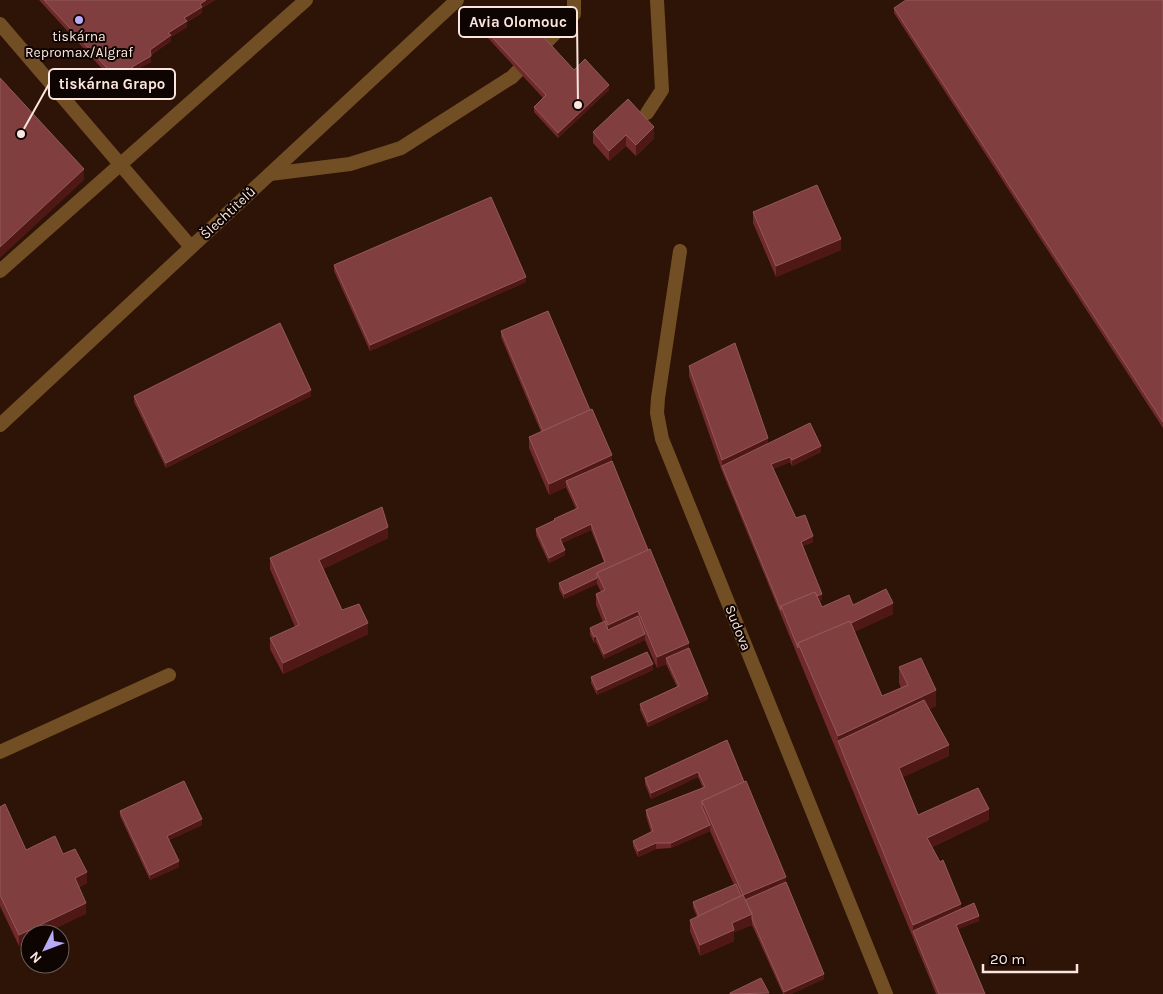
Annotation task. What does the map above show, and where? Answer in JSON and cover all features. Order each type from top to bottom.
[{"type":"street","points":[[0,270],[306,0]]},
{"type":"street","name":"Šlechtitelů","points":[[0,425],[457,0]]},
{"type":"street","points":[[270,174],[350,164],[401,148],[512,77],[574,14],[574,0]]},
{"type":"street","points":[[647,113],[662,90],[657,0]]},
{"type":"street","points":[[0,24],[191,247]]},
{"type":"street","name":"Sudova","points":[[680,251],[658,398],[662,439],[886,994]]},
{"type":"street","points":[[0,752],[169,675]]},
{"type":"building","points":[[44,0],[206,0],[200,4],[202,7],[184,18],[187,21],[168,33],[171,35],[150,50],[151,56],[132,67],[134,69],[118,80]]},
{"type":"building","points":[[906,0],[1163,0],[1163,422],[894,8]]},
{"type":"building","points":[[516,7],[574,70],[585,59],[609,85],[558,133],[534,107],[546,95],[488,33]]},
{"type":"building","points":[[0,78],[84,169],[0,247]]},
{"type":"building","points":[[628,99],[654,127],[636,145],[626,135],[609,151],[593,132]]},
{"type":"building","points":[[817,185],[841,239],[776,266],[753,212]]},
{"type":"building","points":[[491,197],[526,277],[370,345],[334,265]]},
{"type":"building","points":[[548,311],[590,410],[543,431],[501,331]]},
{"type":"building","points":[[280,323],[311,390],[166,463],[134,396]]},
{"type":"building","points":[[735,343],[768,438],[722,460],[689,366]]},
{"type":"building","points":[[592,409],[612,455],[549,484],[529,437]]},
{"type":"building","points":[[810,423],[821,446],[792,460],[790,457],[771,464],[796,518],[805,515],[813,536],[801,542],[822,594],[817,596],[815,592],[781,606],[781,610],[722,466]]},
{"type":"building","points":[[612,461],[648,550],[597,573],[597,578],[564,594],[559,583],[605,562],[591,524],[560,539],[565,550],[549,558],[536,529],[578,508],[566,481]]},
{"type":"building","points":[[382,507],[388,527],[319,560],[342,610],[359,604],[368,623],[283,663],[270,638],[299,625],[270,558]]},
{"type":"building","points":[[650,549],[689,643],[657,657],[638,611],[608,625],[596,594],[605,590],[597,573]]},
{"type":"building","points":[[886,589],[893,603],[851,623],[850,621],[798,643],[798,648],[781,606],[815,592],[822,607],[849,595],[853,605]]},
{"type":"building","points":[[638,616],[645,634],[604,654],[590,628],[605,621],[608,630]]},
{"type":"building","points":[[850,621],[882,696],[908,685],[899,667],[921,658],[936,690],[838,736],[798,643]]},
{"type":"building","points":[[689,648],[708,694],[648,722],[640,704],[679,686],[666,658]]},
{"type":"building","points":[[647,652],[653,664],[597,690],[591,677]]},
{"type":"building","points":[[924,700],[949,745],[899,768],[918,815],[978,788],[989,809],[927,838],[940,862],[943,860],[961,904],[913,925],[838,741]]},
{"type":"building","points":[[727,740],[744,782],[702,801],[702,807],[710,825],[671,843],[656,843],[638,851],[633,841],[653,831],[646,810],[705,787],[698,772],[651,793],[645,778]]},
{"type":"building","points":[[184,781],[202,819],[167,836],[179,861],[150,875],[120,811]]},
{"type":"building","points":[[746,781],[786,877],[743,895],[702,801]]},
{"type":"building","points":[[5,804],[26,850],[55,836],[63,854],[75,849],[87,872],[75,878],[86,903],[42,924],[20,924],[19,935],[0,895],[0,807]]},
{"type":"building","points":[[786,882],[824,974],[784,992],[745,900]]},
{"type":"building","points":[[736,884],[741,896],[699,916],[693,902]]},
{"type":"building","points":[[743,895],[752,914],[732,923],[734,930],[700,945],[690,920]]},
{"type":"building","points":[[974,903],[979,916],[956,925],[985,994],[939,994],[913,931]]},
{"type":"building","points":[[761,978],[769,993],[730,994],[730,993]]},
{"type":"place","name":"tiskárna Repromax/Algraf","points":[[79,20]]},
{"type":"place","name":"Avia Olomouc","points":[[578,105]]},
{"type":"place","name":"tiskárna Grapo","points":[[21,134]]}]
